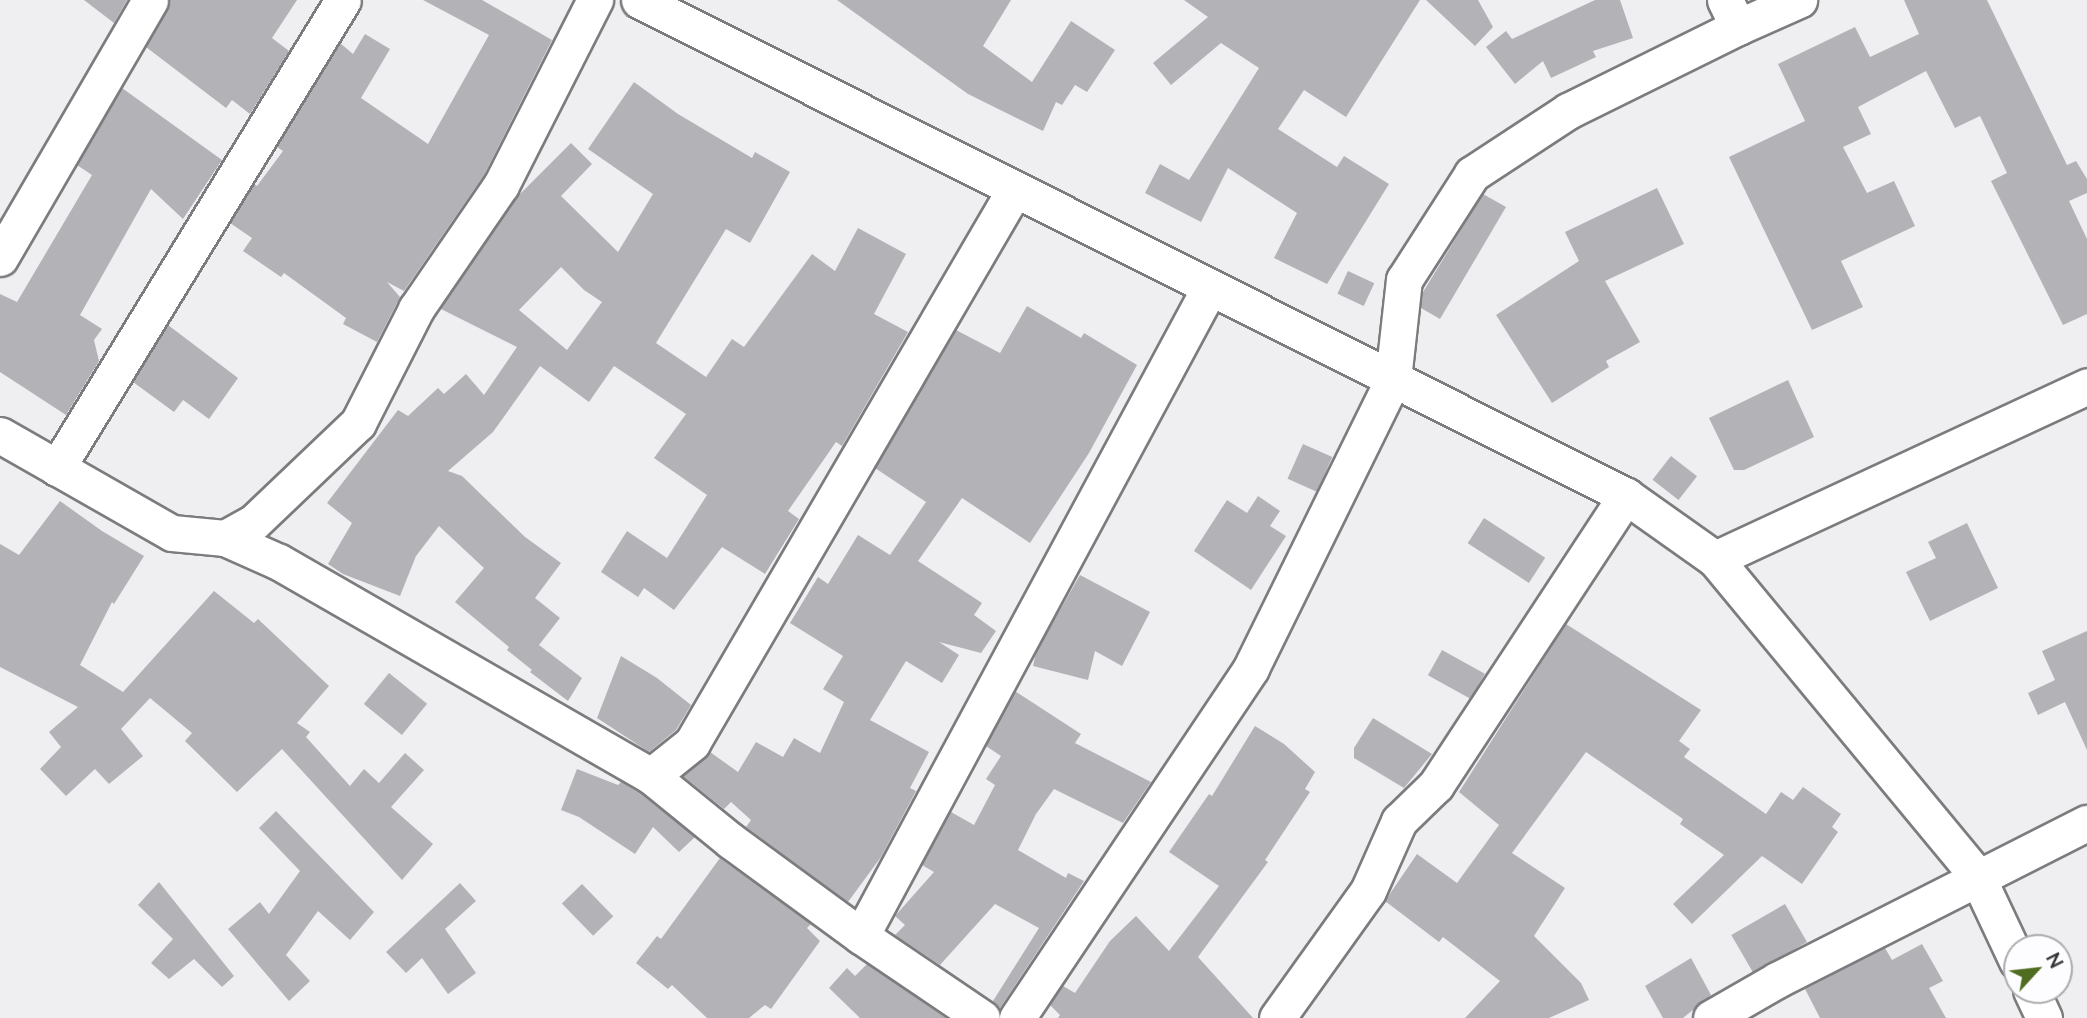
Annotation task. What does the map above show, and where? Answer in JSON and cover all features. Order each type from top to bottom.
[{"type":"street","points":[[0,258],[150,0]]},
{"type":"street","points":[[57,468],[343,0]]},
{"type":"street","points":[[225,538],[254,522],[358,423],[416,309],[500,185],[595,0]]},
{"type":"street","points":[[639,0],[1626,496],[1715,559],[1977,876],[2004,934]]},
{"type":"street","points":[[1017,1018],[1251,668],[1393,379],[1404,280],[1472,173],[1731,14],[1799,0]]},
{"type":"street","points":[[651,776],[692,743],[1015,189]]},
{"type":"street","points":[[861,936],[1210,287]]},
{"type":"street","points":[[1715,559],[2087,386]]},
{"type":"street","points":[[0,435],[172,533],[225,538],[279,562],[651,776],[731,841],[861,936],[982,1018]]},
{"type":"street","points":[[1277,1018],[1368,891],[1399,821],[1436,785],[1626,496]]},
{"type":"street","points":[[1712,1018],[1777,980],[1977,876],[2087,823]]},
{"type":"building","points":[[84,0],[127,0],[114,23]]},
{"type":"building","points":[[170,0],[297,0],[272,38],[289,51],[250,114],[232,100],[226,108],[146,47]]},
{"type":"building","points":[[423,0],[482,0],[552,40],[484,175],[404,291],[387,282],[400,297],[377,342],[343,324],[346,318],[284,273],[281,277],[243,251],[252,238],[230,223],[254,184],[257,186],[283,151],[277,147],[340,43],[353,54],[365,34],[390,49],[361,98],[428,144],[489,35]]},
{"type":"building","points":[[837,0],[1011,0],[983,46],[1032,82],[1071,21],[1115,50],[1087,92],[1075,85],[1062,105],[1056,102],[1043,131],[968,94]]},
{"type":"building","points":[[1184,0],[1420,0],[1346,117],[1304,90],[1278,129],[1337,167],[1344,156],[1389,184],[1327,284],[1274,258],[1297,213],[1228,168],[1201,222],[1145,193],[1160,164],[1189,180],[1259,68],[1221,43],[1171,85],[1153,63],[1208,17]]},
{"type":"building","points":[[1426,0],[1478,0],[1493,27],[1475,46]]},
{"type":"building","points":[[1595,0],[1620,0],[1633,38],[1593,51],[1596,57],[1551,78],[1543,61],[1515,84],[1486,47],[1506,31],[1512,39]]},
{"type":"building","points":[[1904,0],[1987,0],[2067,165],[2076,161],[2087,179],[2087,193],[2069,201],[2087,239],[2087,314],[2063,325],[1991,181],[2007,173],[1980,116],[1955,128],[1926,71],[1858,107],[1871,134],[1843,147],[1867,193],[1894,181],[1915,226],[1841,261],[1863,307],[1812,330],[1729,157],[1805,121],[1778,64],[1855,27],[1870,57],[1919,34]]},
{"type":"building","points":[[634,82],[678,114],[752,158],[755,152],[790,172],[750,243],[726,229],[656,343],[706,377],[732,339],[744,347],[812,254],[835,271],[858,228],[906,254],[874,314],[908,332],[842,446],[836,442],[788,511],[799,519],[765,574],[722,547],[674,610],[644,588],[638,597],[601,572],[627,531],[667,558],[707,495],[654,458],[686,414],[614,366],[589,402],[540,366],[493,432],[448,471],[462,476],[525,537],[561,563],[535,598],[560,618],[539,645],[582,678],[568,701],[530,672],[532,670],[507,650],[509,647],[455,602],[484,568],[439,526],[416,556],[400,596],[343,574],[328,564],[352,523],[327,503],[398,410],[408,416],[438,388],[444,394],[466,374],[484,395],[517,347],[441,309],[517,197],[571,143],[592,164],[561,196],[618,252],[653,194],[588,149]],"holes":[[[561,267],[584,290],[602,302],[567,350],[519,310]]]},
{"type":"building","points":[[122,88],[222,160],[183,219],[151,189],[80,315],[102,329],[94,340],[99,361],[66,415],[0,372],[0,294],[17,302],[92,175],[77,165]]},
{"type":"building","points":[[1657,188],[1684,244],[1605,281],[1640,342],[1606,361],[1609,367],[1552,403],[1496,315],[1579,261],[1565,232]]},
{"type":"building","points":[[1483,194],[1506,207],[1440,319],[1421,308],[1423,292]]},
{"type":"building","points":[[1348,271],[1374,283],[1364,306],[1337,294]]},
{"type":"building","points":[[1027,306],[1081,338],[1084,333],[1137,365],[1089,453],[1030,543],[962,498],[918,561],[982,603],[974,615],[996,631],[981,653],[939,642],[959,655],[942,683],[906,661],[870,720],[929,752],[910,788],[916,791],[881,857],[848,902],[746,827],[751,820],[731,802],[724,809],[683,776],[710,752],[738,772],[756,742],[783,757],[794,738],[820,753],[844,702],[823,689],[843,656],[790,623],[818,577],[828,584],[858,535],[890,555],[926,502],[875,468],[956,330],[1000,353]]},
{"type":"building","points":[[168,325],[238,378],[209,419],[183,400],[174,412],[133,382]]},
{"type":"building","points":[[1788,380],[1814,437],[1744,470],[1734,470],[1709,418]]},
{"type":"building","points":[[1303,444],[1332,457],[1317,492],[1288,479]]},
{"type":"building","points":[[1671,456],[1697,476],[1679,500],[1653,480]]},
{"type":"building","points":[[1258,496],[1280,511],[1270,526],[1286,536],[1251,590],[1194,551],[1227,500],[1247,513]]},
{"type":"building","points":[[60,501],[144,556],[114,604],[112,602],[80,665],[123,692],[214,591],[254,623],[258,619],[329,686],[297,723],[310,732],[306,737],[350,786],[364,769],[379,783],[405,753],[424,770],[391,807],[433,844],[402,880],[282,749],[237,792],[185,741],[192,733],[150,698],[121,729],[143,756],[109,784],[95,769],[66,796],[40,769],[61,747],[49,732],[78,707],[0,667],[0,544],[19,555]]},
{"type":"building","points":[[1484,518],[1545,558],[1529,583],[1468,543]]},
{"type":"building","points":[[1967,523],[1998,588],[1930,621],[1906,572],[1936,558],[1928,542]]},
{"type":"building","points":[[1080,575],[1150,612],[1122,666],[1095,651],[1088,680],[1033,666],[1036,652]]},
{"type":"building","points":[[1566,624],[1701,710],[1679,741],[1690,749],[1684,757],[1766,814],[1781,792],[1793,800],[1803,787],[1841,814],[1832,827],[1838,832],[1802,884],[1762,856],[1692,924],[1673,904],[1724,855],[1680,824],[1683,819],[1586,752],[1512,853],[1565,888],[1534,936],[1581,983],[1589,1000],[1549,1018],[1465,1018],[1500,981],[1443,937],[1439,942],[1385,901],[1417,854],[1457,883],[1499,825],[1459,792]]},
{"type":"building","points":[[2087,631],[2087,750],[2065,702],[2038,715],[2028,693],[2055,680],[2042,651]]},
{"type":"building","points":[[1442,650],[1485,674],[1471,699],[1428,675]]},
{"type":"building","points":[[621,656],[657,678],[691,705],[676,730],[649,752],[597,718]]},
{"type":"building","points":[[389,673],[427,704],[402,735],[364,704]]},
{"type":"building","points":[[1015,691],[1081,734],[1075,743],[1151,782],[1123,823],[1054,789],[1036,814],[1018,850],[1066,878],[1068,873],[1084,881],[1000,1008],[993,1001],[1039,928],[995,904],[940,965],[895,935],[905,925],[895,916],[934,872],[922,865],[951,812],[974,825],[995,785],[986,779],[1001,756],[986,746]]},
{"type":"building","points":[[1373,718],[1432,754],[1404,788],[1354,758],[1354,748]]},
{"type":"building","points":[[1255,726],[1284,744],[1315,772],[1305,789],[1310,792],[1265,860],[1268,862],[1198,957],[1253,1018],[1058,1018],[1060,1015],[1050,1005],[1063,986],[1075,993],[1110,941],[1136,916],[1169,951],[1219,886],[1169,852],[1209,794],[1212,796]]},
{"type":"building","points":[[577,769],[618,785],[621,782],[640,793],[695,837],[679,852],[653,827],[635,854],[579,817],[561,810]]},
{"type":"building","points":[[276,811],[374,912],[350,940],[318,911],[286,955],[310,981],[289,1001],[228,929],[260,902],[269,914],[300,871],[259,828]]},
{"type":"building","points":[[720,858],[811,924],[807,928],[820,941],[771,1009],[765,1005],[749,1018],[707,1018],[672,985],[668,989],[636,963],[657,936],[661,939]]},
{"type":"building","points":[[159,882],[234,976],[222,987],[194,959],[169,979],[151,963],[173,939],[138,905]]},
{"type":"building","points":[[460,883],[476,901],[445,929],[476,973],[448,994],[422,958],[406,973],[386,952]]},
{"type":"building","points":[[582,884],[613,916],[593,936],[562,903]]},
{"type":"building","points":[[1785,904],[1807,942],[1753,973],[1731,935]]},
{"type":"building","points":[[1922,944],[1943,981],[1929,988],[1946,1018],[1820,1018],[1805,989],[1885,948],[1892,960]]},
{"type":"building","points":[[1691,958],[1711,995],[1683,1018],[1663,1018],[1645,986]]},
{"type":"building","points":[[867,964],[946,1018],[860,1018],[829,988],[847,968],[855,976]]}]
